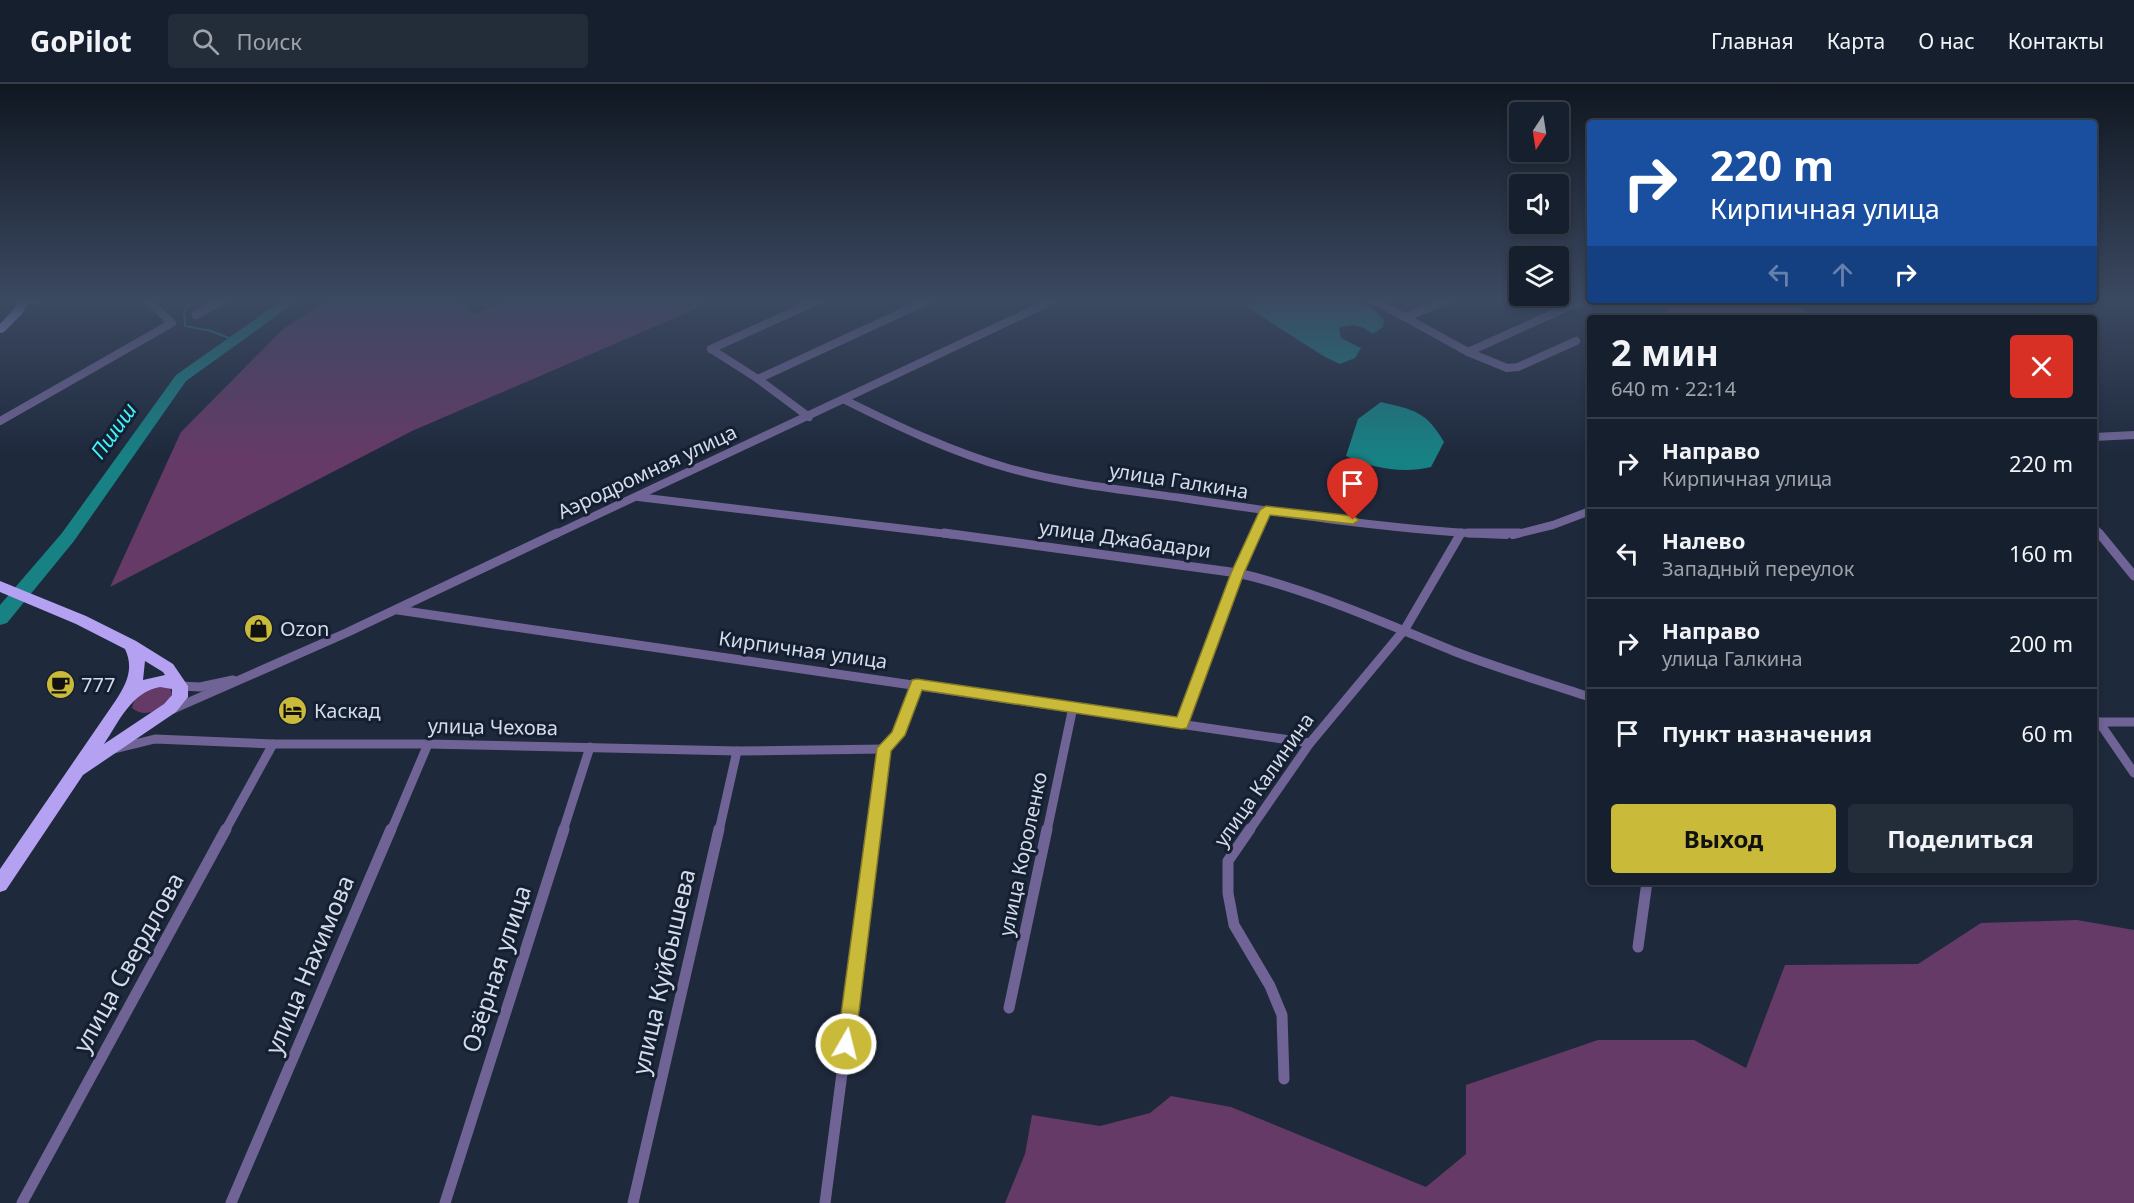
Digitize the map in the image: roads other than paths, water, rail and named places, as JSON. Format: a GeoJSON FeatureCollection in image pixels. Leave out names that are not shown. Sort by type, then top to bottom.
{"type":"FeatureCollection","features":[{"type":"Feature","properties":{"kind":"main road"},"geometry":{"type":"LineString","coordinates":[[0,586],[81,620],[131,645],[168,668],[180,686],[180,697],[162,714],[76,771]]}},
{"type":"Feature","properties":{"kind":"main road"},"geometry":{"type":"LineString","coordinates":[[0,884],[136,680],[139,668],[137,656],[131,645]]}},
{"type":"Feature","properties":{"kind":"main road"},"geometry":{"type":"LineString","coordinates":[[162,714],[134,721],[123,715],[124,701],[141,687],[151,683],[169,681],[180,686]]}},
{"type":"Feature","properties":{"kind":"street"},"geometry":{"type":"LineString","coordinates":[[0,421],[122,351]]}},
{"type":"Feature","properties":{"kind":"street"},"geometry":{"type":"LineString","coordinates":[[714,351],[758,379],[809,417]]}},
{"type":"Feature","properties":{"kind":"street"},"geometry":{"type":"LineString","coordinates":[[758,379],[818,351]]}},
{"type":"Feature","properties":{"kind":"street","name":"Аэродромная улица"},"geometry":{"type":"LineString","coordinates":[[162,714],[253,677],[947,351]]}},
{"type":"Feature","properties":{"kind":"street"},"geometry":{"type":"LineString","coordinates":[[1468,352],[1507,368],[1518,367],[1553,351]]}},
{"type":"Feature","properties":{"kind":"street","name":"улица Галкина"},"geometry":{"type":"LineString","coordinates":[[846,400],[905,430],[1008,468],[1073,482],[1266,510],[1461,533],[1512,535],[1553,525],[1587,512]]}},
{"type":"Feature","properties":{"kind":"street"},"geometry":{"type":"LineString","coordinates":[[2097,438],[2134,435]]}},
{"type":"Feature","properties":{"kind":"street","name":"улица Джабадари"},"geometry":{"type":"LineString","coordinates":[[635,496],[963,536],[1238,573],[1264,579],[1405,629],[1456,652],[1587,696]]}},
{"type":"Feature","properties":{"kind":"street"},"geometry":{"type":"LineString","coordinates":[[1182,724],[1238,573],[1266,510]]}},
{"type":"Feature","properties":{"kind":"street"},"geometry":{"type":"LineString","coordinates":[[2097,531],[2134,576]]}},
{"type":"Feature","properties":{"kind":"street","name":"улица Калинина"},"geometry":{"type":"LineString","coordinates":[[1284,1079],[1282,1015],[1270,986],[1234,925],[1228,893],[1228,861],[1310,743],[1405,629],[1461,533]]}},
{"type":"Feature","properties":{"kind":"street","name":"Кирпичная улица"},"geometry":{"type":"LineString","coordinates":[[396,610],[1310,743]]}},
{"type":"Feature","properties":{"kind":"street","name":"Аэродромная улица"},"geometry":{"type":"LineString","coordinates":[[180,686],[200,687],[253,677]]}},
{"type":"Feature","properties":{"kind":"street"},"geometry":{"type":"LineString","coordinates":[[825,1203],[884,748],[898,735],[917,684]]}},
{"type":"Feature","properties":{"kind":"street","name":"улица Короленко"},"geometry":{"type":"LineString","coordinates":[[1009,1008],[1073,707]]}},
{"type":"Feature","properties":{"kind":"street"},"geometry":{"type":"LineString","coordinates":[[2097,722],[2134,722]]}},
{"type":"Feature","properties":{"kind":"street"},"geometry":{"type":"LineString","coordinates":[[2097,722],[2134,773]]}},
{"type":"Feature","properties":{"kind":"street","name":"улица Чехова"},"geometry":{"type":"LineString","coordinates":[[103,751],[155,739],[273,744],[428,744],[737,751],[884,748]]}},
{"type":"Feature","properties":{"kind":"street","name":"улица Свердлова"},"geometry":{"type":"LineString","coordinates":[[22,1203],[273,744]]}},
{"type":"Feature","properties":{"kind":"street","name":"улица Нахимова"},"geometry":{"type":"LineString","coordinates":[[231,1203],[428,744]]}},
{"type":"Feature","properties":{"kind":"street","name":"Озёрная улица"},"geometry":{"type":"LineString","coordinates":[[445,1203],[590,747]]}},
{"type":"Feature","properties":{"kind":"street","name":"улица Куйбышева"},"geometry":{"type":"LineString","coordinates":[[633,1203],[737,751]]}},
{"type":"Feature","properties":{"kind":"street"},"geometry":{"type":"LineString","coordinates":[[1638,947],[1647,885]]}},
{"type":"Feature","properties":{"kind":"waterway","name":"Пшиш"},"geometry":{"type":"LineString","coordinates":[[0,618],[68,537],[181,378],[219,351]]}},
{"type":"Feature","properties":{"kind":"place","name":"Ozon"},"geometry":{"type":"Point","coordinates":[259,629]}},
{"type":"Feature","properties":{"kind":"place","name":"777"},"geometry":{"type":"Point","coordinates":[60,685]}},
{"type":"Feature","properties":{"kind":"place","name":"Каскад"},"geometry":{"type":"Point","coordinates":[293,711]}}]}
